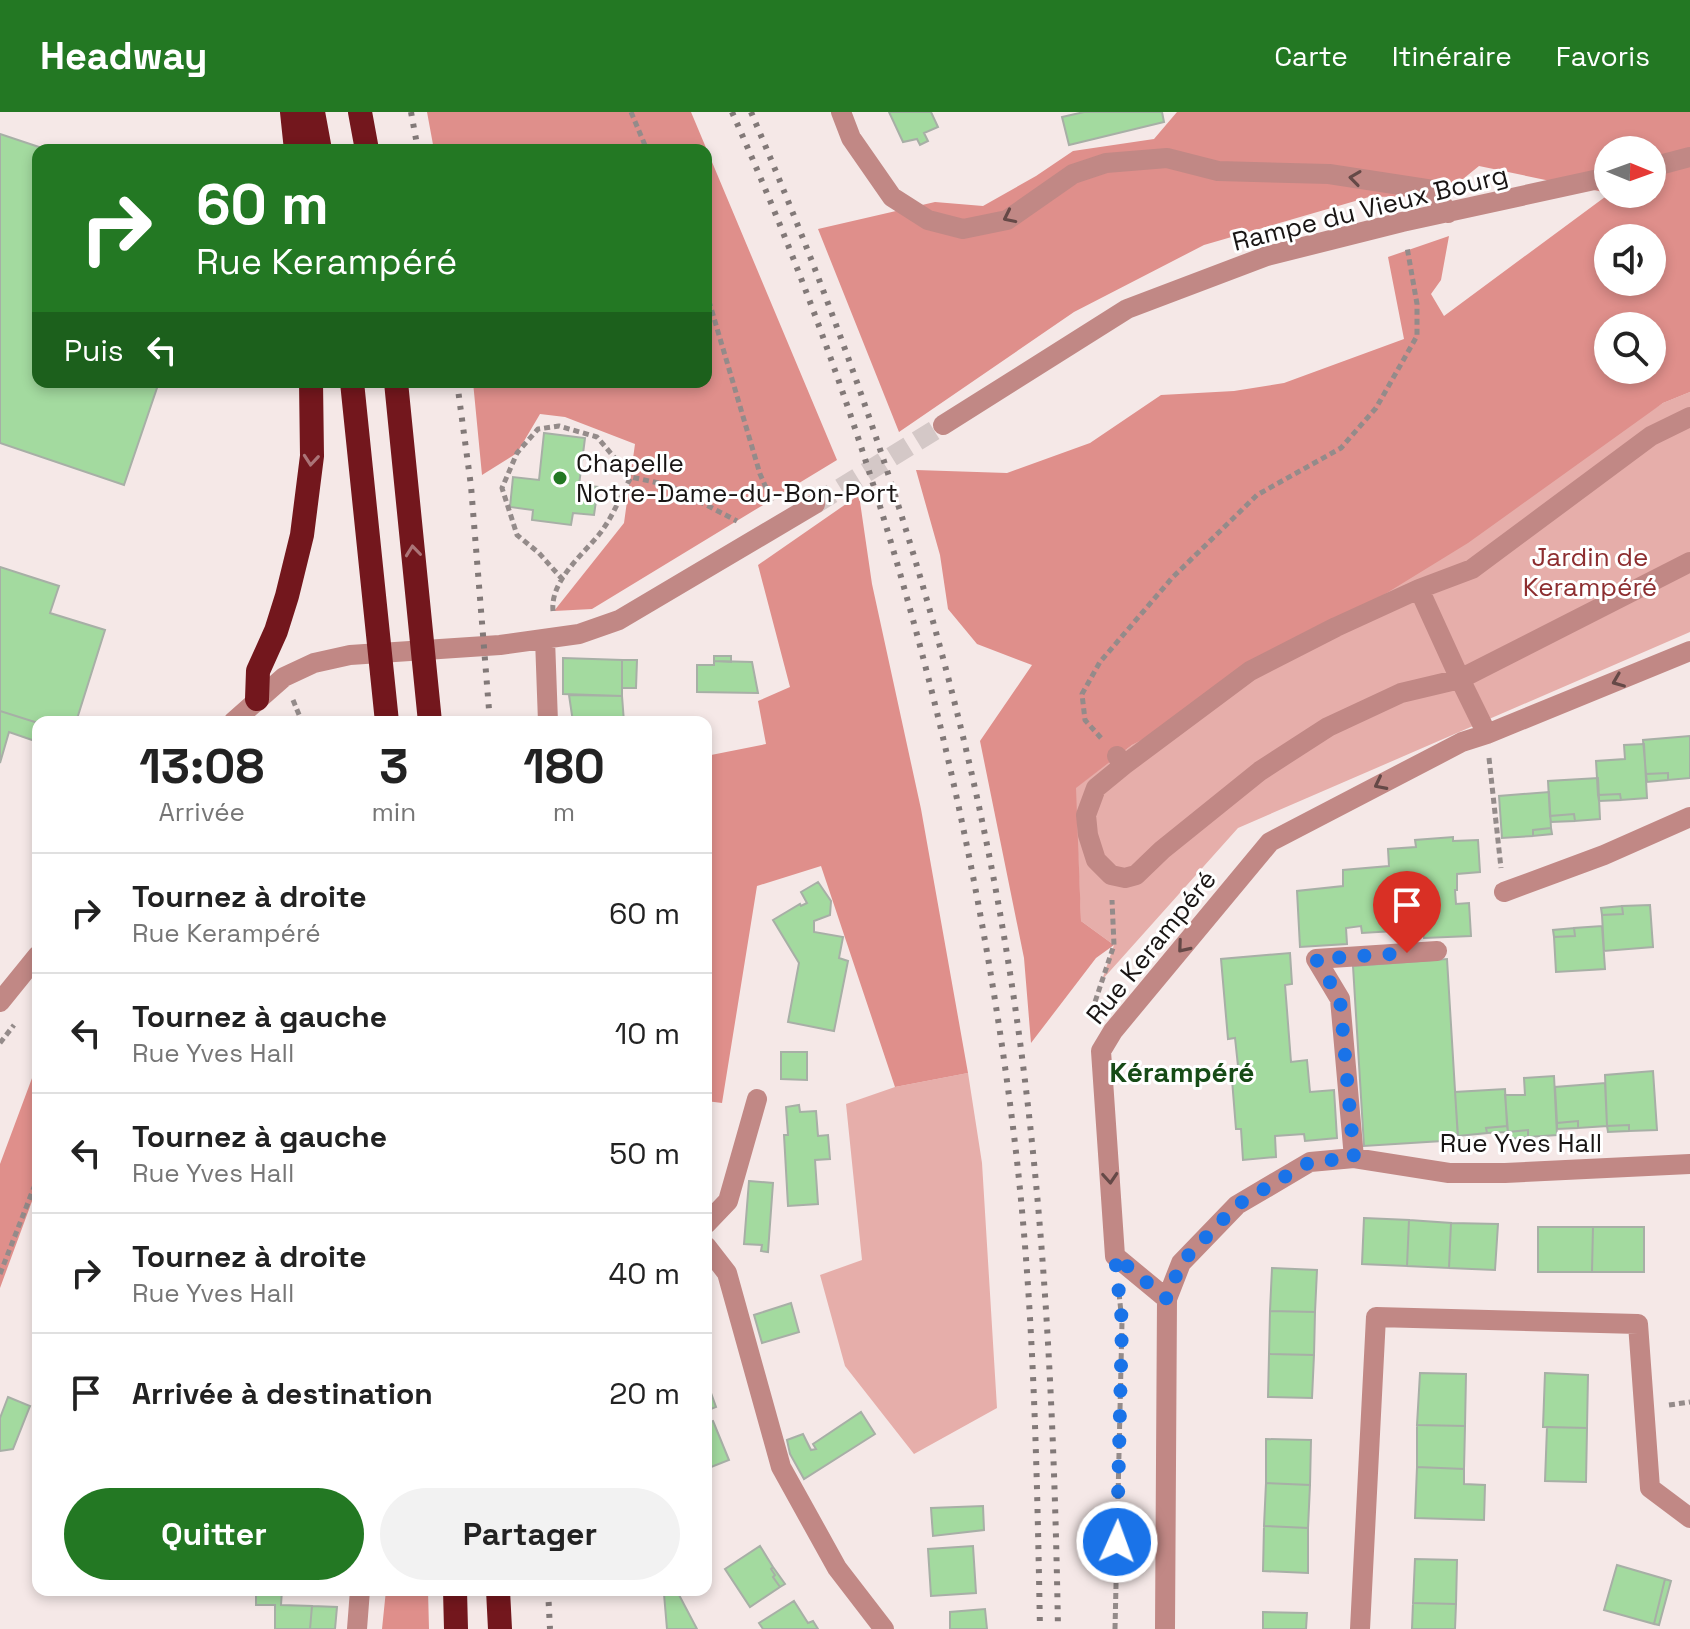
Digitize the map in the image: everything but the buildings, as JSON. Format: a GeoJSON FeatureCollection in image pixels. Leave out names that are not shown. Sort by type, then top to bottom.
{"type":"FeatureCollection","features":[{"type":"Feature","properties":{"kind":"highway"},"geometry":{"type":"LineString","coordinates":[[292,112],[295,144]]}},
{"type":"Feature","properties":{"kind":"highway"},"geometry":{"type":"LineString","coordinates":[[313,112],[319,144]]}},
{"type":"Feature","properties":{"kind":"highway"},"geometry":{"type":"LineString","coordinates":[[360,112],[366,144]]}},
{"type":"Feature","properties":{"kind":"highway"},"geometry":{"type":"LineString","coordinates":[[257,699],[258,671],[283,608],[302,535],[312,456],[311,388]]}},
{"type":"Feature","properties":{"kind":"highway"},"geometry":{"type":"LineString","coordinates":[[353,388],[386,716]]}},
{"type":"Feature","properties":{"kind":"highway"},"geometry":{"type":"LineString","coordinates":[[397,388],[429,716]]}},
{"type":"Feature","properties":{"kind":"highway"},"geometry":{"type":"LineString","coordinates":[[455,1596],[456,1629]]}},
{"type":"Feature","properties":{"kind":"highway"},"geometry":{"type":"LineString","coordinates":[[498,1596],[500,1629]]}},
{"type":"Feature","properties":{"kind":"street"},"geometry":{"type":"LineString","coordinates":[[841,112],[851,138],[892,197],[928,220],[963,229],[1007,220],[1073,174],[1106,163],[1167,158],[1218,171],[1329,174],[1433,190],[1448,213]]}},
{"type":"Feature","properties":{"kind":"street"},"geometry":{"type":"LineString","coordinates":[[1666,163],[1690,157]]}},
{"type":"Feature","properties":{"kind":"street","name":"Rampe du Vieux Bourg"},"geometry":{"type":"LineString","coordinates":[[943,425],[1127,309],[1267,256],[1402,222],[1594,180]]}},
{"type":"Feature","properties":{"kind":"street"},"geometry":{"type":"LineString","coordinates":[[1690,417],[1651,436],[1472,569],[1336,627],[1250,671],[1120,761],[1096,788],[1086,815],[1096,860],[1111,875],[1125,878],[1136,875],[1162,850],[1260,771],[1328,727],[1401,693],[1460,679],[1690,562]]}},
{"type":"Feature","properties":{"kind":"street"},"geometry":{"type":"LineString","coordinates":[[239,716],[294,672],[314,663],[350,655],[500,645],[551,638],[579,634],[619,620],[815,504]]}},
{"type":"Feature","properties":{"kind":"street"},"geometry":{"type":"LineString","coordinates":[[1419,589],[1487,734]]}},
{"type":"Feature","properties":{"kind":"street"},"geometry":{"type":"LineString","coordinates":[[548,716],[551,638]]}},
{"type":"Feature","properties":{"kind":"street","name":"Rue Kerampéré"},"geometry":{"type":"LineString","coordinates":[[1115,1256],[1101,1051],[1113,1031],[1270,842],[1462,742],[1690,651]]}},
{"type":"Feature","properties":{"kind":"street"},"geometry":{"type":"LineString","coordinates":[[1504,892],[1604,855],[1690,817]]}},
{"type":"Feature","properties":{"kind":"street"},"geometry":{"type":"LineString","coordinates":[[1354,1158],[1340,999],[1316,959],[1437,951]]}},
{"type":"Feature","properties":{"kind":"street"},"geometry":{"type":"LineString","coordinates":[[0,1002],[32,962]]}},
{"type":"Feature","properties":{"kind":"street"},"geometry":{"type":"LineString","coordinates":[[712,1218],[728,1201],[757,1099]]}},
{"type":"Feature","properties":{"kind":"street","name":"Rue Yves Hall"},"geometry":{"type":"LineString","coordinates":[[1167,1299],[1181,1263],[1237,1205],[1310,1162],[1354,1158],[1449,1173],[1690,1164]]}},
{"type":"Feature","properties":{"kind":"street"},"geometry":{"type":"LineString","coordinates":[[712,1254],[727,1273],[781,1467],[837,1568],[884,1629]]}},
{"type":"Feature","properties":{"kind":"street"},"geometry":{"type":"LineString","coordinates":[[1115,1256],[1167,1299],[1165,1629]]}},
{"type":"Feature","properties":{"kind":"street"},"geometry":{"type":"LineString","coordinates":[[1360,1629],[1376,1317],[1638,1324],[1650,1488],[1690,1518]]}},
{"type":"Feature","properties":{"kind":"street"},"geometry":{"type":"LineString","coordinates":[[357,1629],[360,1596]]}},
{"type":"Feature","properties":{"kind":"path"},"geometry":{"type":"LineString","coordinates":[[631,112],[644,144]]}},
{"type":"Feature","properties":{"kind":"path"},"geometry":{"type":"LineString","coordinates":[[1085,720],[1082,694],[1100,662],[1172,578],[1257,495],[1341,448],[1376,408],[1417,336],[1417,304],[1402,222]]}},
{"type":"Feature","properties":{"kind":"path"},"geometry":{"type":"LineString","coordinates":[[712,311],[760,474],[781,524]]}},
{"type":"Feature","properties":{"kind":"path"},"geometry":{"type":"LineString","coordinates":[[563,580],[539,553],[517,535],[502,488],[517,453],[538,429],[559,426],[597,437],[631,477],[668,485],[763,535]]}},
{"type":"Feature","properties":{"kind":"path"},"geometry":{"type":"LineString","coordinates":[[551,638],[552,602],[571,565],[602,531],[631,477]]}},
{"type":"Feature","properties":{"kind":"path"},"geometry":{"type":"LineString","coordinates":[[1487,734],[1504,892]]}},
{"type":"Feature","properties":{"kind":"path"},"geometry":{"type":"LineString","coordinates":[[1101,1051],[1091,1016],[1114,945],[1111,875]]}},
{"type":"Feature","properties":{"kind":"path"},"geometry":{"type":"LineString","coordinates":[[0,1274],[32,1192]]}},
{"type":"Feature","properties":{"kind":"path"},"geometry":{"type":"LineString","coordinates":[[1115,1256],[1122,1322],[1115,1629]]}},
{"type":"Feature","properties":{"kind":"green space","name":"Jardin de Kerampéré"},"geometry":{"type":"Polygon","coordinates":[[[1690,392],[1690,632],[1238,828],[1102,980],[1114,945],[1081,921],[1075,788],[1132,745],[1663,403],[1690,392]]]}},
{"type":"Feature","properties":{"kind":"green space"},"geometry":{"type":"Polygon","coordinates":[[[968,1073],[982,1163],[997,1408],[914,1454],[845,1366],[820,1275],[862,1260],[846,1104],[895,1087],[968,1073]]]}},
{"type":"Feature","properties":{"kind":"shaded area"},"geometry":{"type":"Polygon","coordinates":[[[427,112],[691,112],[704,144],[433,144],[427,112]]]}},
{"type":"Feature","properties":{"kind":"shaded area"},"geometry":{"type":"Polygon","coordinates":[[[1177,112],[1690,112],[1690,392],[1663,403],[1468,543],[1190,714],[1132,745],[1076,788],[1081,921],[1114,945],[1096,958],[1031,1043],[1024,958],[980,741],[1032,665],[977,644],[948,609],[940,555],[916,470],[1007,473],[1090,443],[1161,395],[1234,391],[1284,383],[1404,339],[1388,257],[1449,236],[1441,280],[1431,294],[1444,316],[1594,205],[1594,208],[1666,208],[1666,136],[1594,136],[1594,190],[1479,166],[1442,196],[1369,197],[1204,245],[1074,312],[899,432],[818,229],[935,202],[983,206],[1073,151],[1154,139],[1177,112]]]}},
{"type":"Feature","properties":{"kind":"shaded area"},"geometry":{"type":"Polygon","coordinates":[[[712,162],[837,460],[592,609],[554,611],[624,523],[635,444],[565,417],[540,414],[517,453],[482,475],[474,388],[712,388],[712,162]]]}},
{"type":"Feature","properties":{"kind":"shaded area"},"geometry":{"type":"Polygon","coordinates":[[[859,495],[872,584],[921,809],[968,1073],[895,1087],[821,866],[757,886],[722,1103],[712,1102],[712,755],[766,744],[758,701],[790,687],[758,565],[859,495]]]}},
{"type":"Feature","properties":{"kind":"shaded area"},"geometry":{"type":"Polygon","coordinates":[[[32,1078],[32,1201],[0,1288],[0,1164],[32,1078]]]}},
{"type":"Feature","properties":{"kind":"shaded area"},"geometry":{"type":"Polygon","coordinates":[[[385,1596],[428,1596],[429,1629],[382,1629],[385,1596]]]}},
{"type":"Feature","properties":{"kind":"tunnel"},"geometry":{"type":"LineString","coordinates":[[815,504],[943,425]]}},
{"type":"Feature","properties":{"kind":"railway"},"geometry":{"type":"LineString","coordinates":[[411,112],[417,144]]}},
{"type":"Feature","properties":{"kind":"railway"},"geometry":{"type":"LineString","coordinates":[[732,112],[785,237],[875,491],[913,621],[975,884],[998,1018],[1022,1211],[1034,1390],[1040,1629]]}},
{"type":"Feature","properties":{"kind":"railway"},"geometry":{"type":"LineString","coordinates":[[751,112],[832,314],[903,520],[934,624],[985,835],[1018,1027],[1037,1198],[1049,1370],[1058,1629]]}},
{"type":"Feature","properties":{"kind":"railway"},"geometry":{"type":"LineString","coordinates":[[458,388],[471,486],[490,716]]}},
{"type":"Feature","properties":{"kind":"railway"},"geometry":{"type":"LineString","coordinates":[[548,1596],[550,1629]]}},
{"type":"Feature","properties":{"kind":"place","name":"Chapelle Notre-Dame-du-Bon-Port"},"geometry":{"type":"Point","coordinates":[560,478]}},
{"type":"Feature","properties":{"kind":"district","name":"Kérampéré"},"geometry":{"type":"Point","coordinates":[1182,1072]}},
{"type":"Feature","properties":{"kind":"route"},"geometry":{"type":"LineString","coordinates":[[1117,1542],[1122,1322],[1115,1256],[1167,1299],[1181,1263],[1237,1205],[1310,1162],[1354,1158],[1340,999],[1316,959],[1407,953]]}}]}
